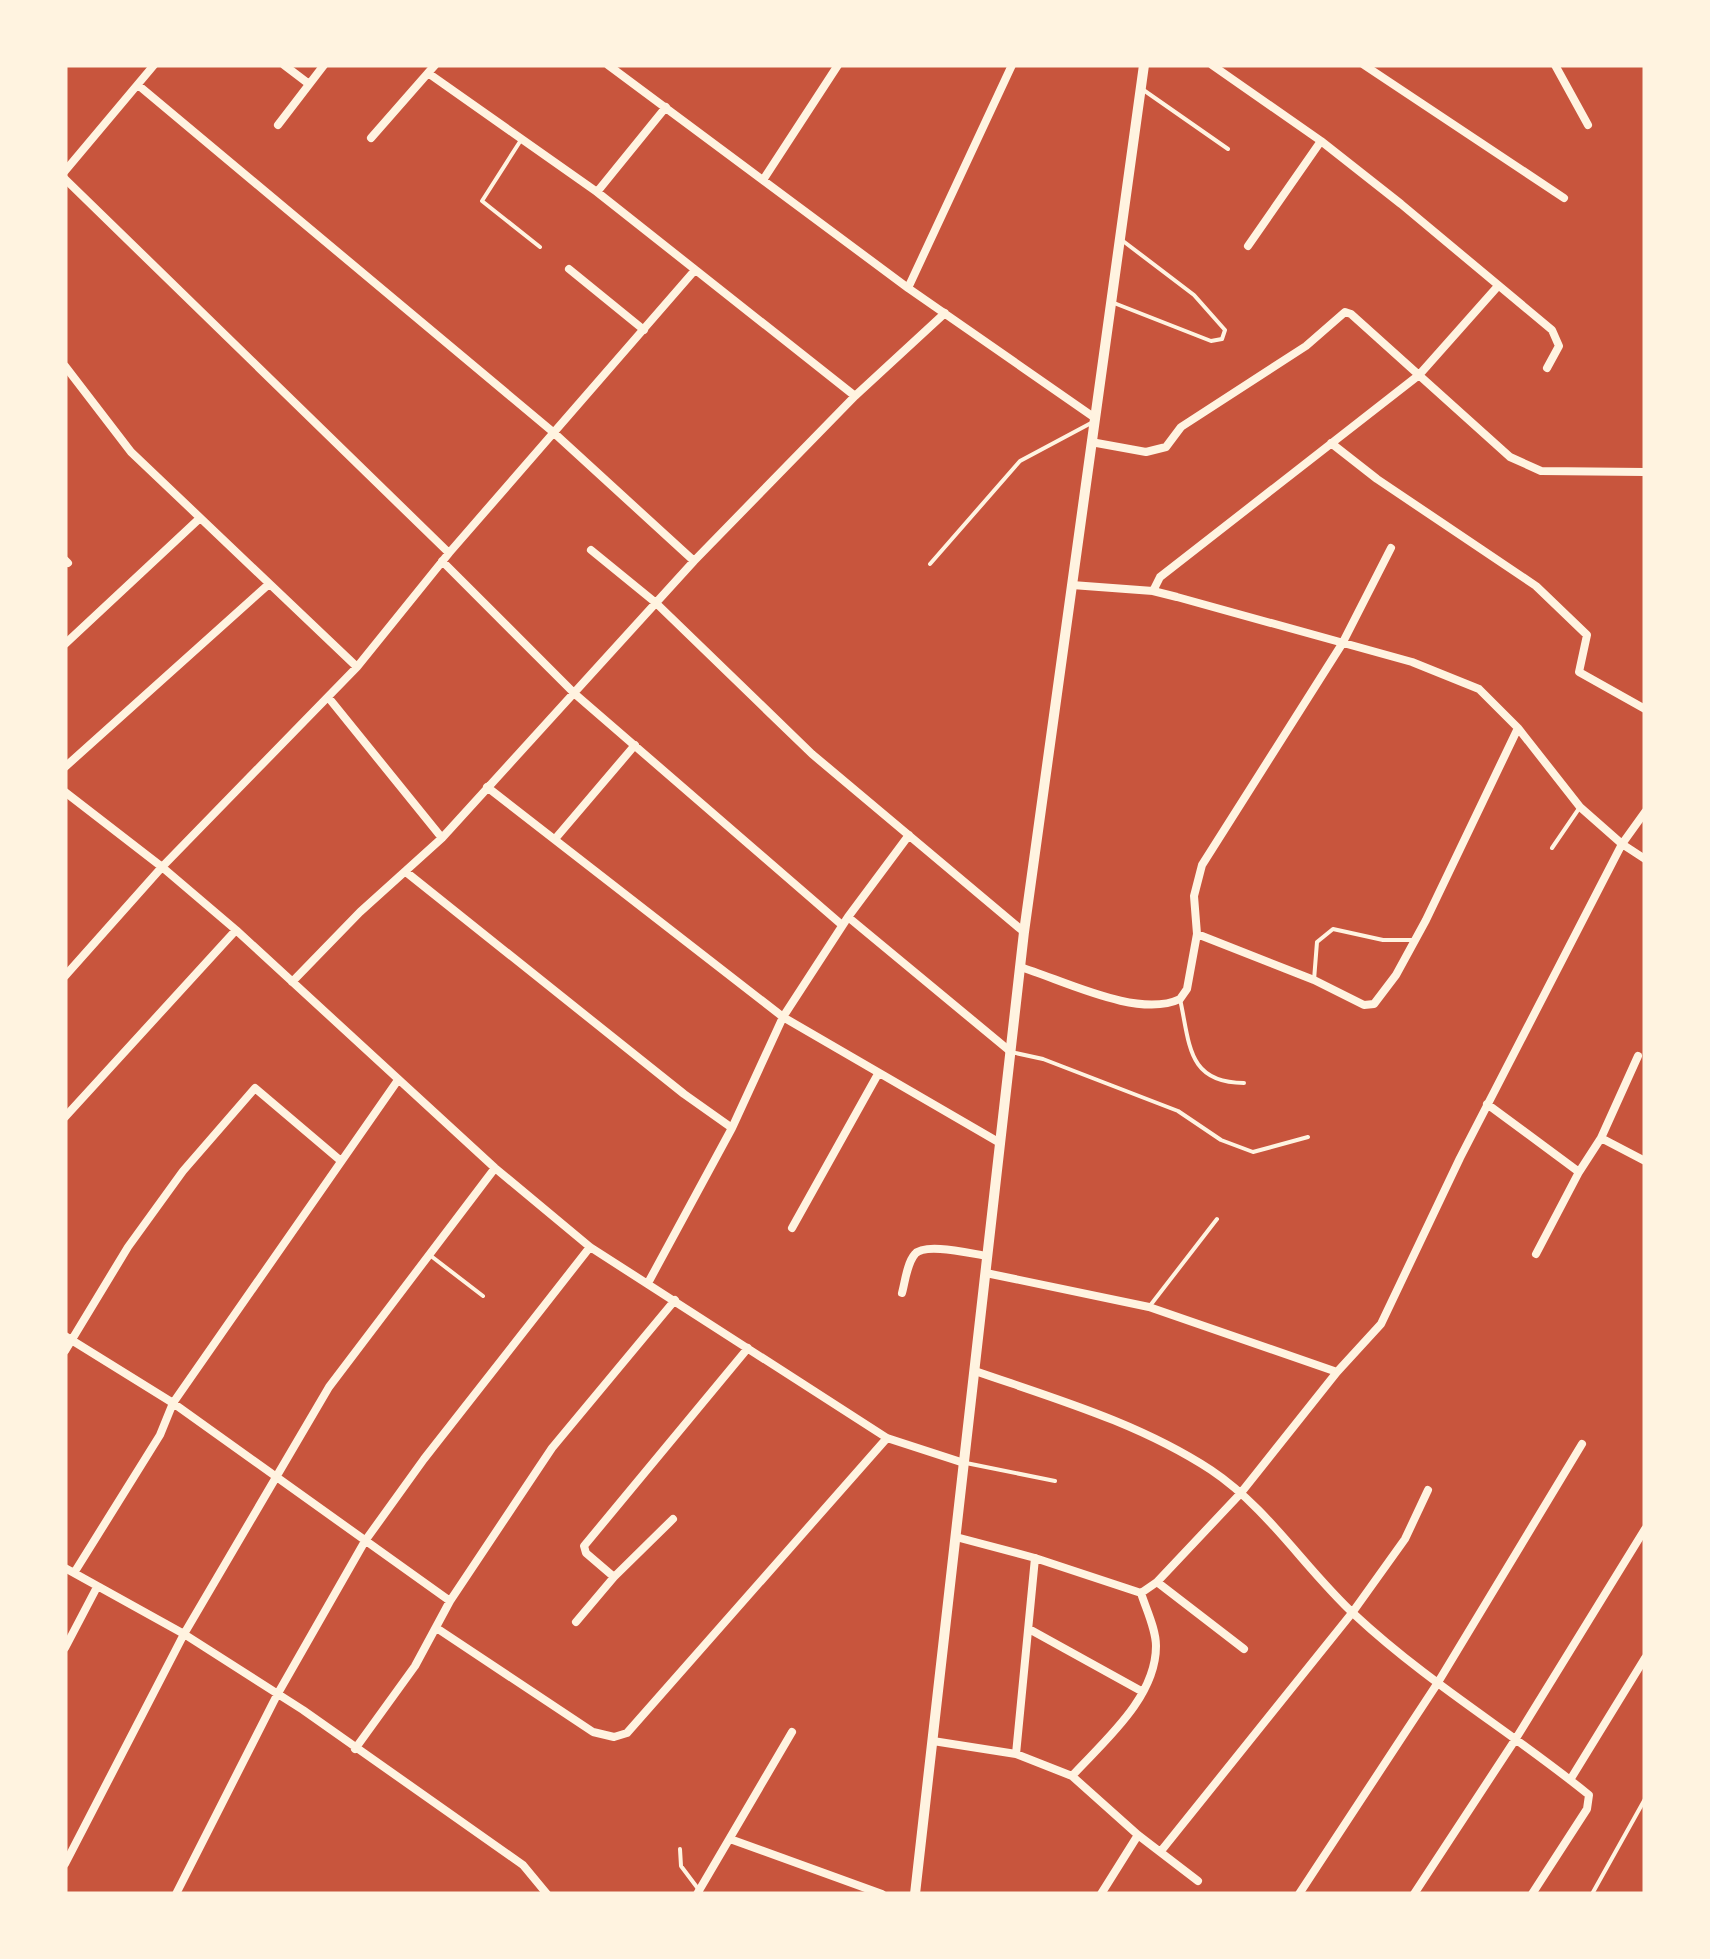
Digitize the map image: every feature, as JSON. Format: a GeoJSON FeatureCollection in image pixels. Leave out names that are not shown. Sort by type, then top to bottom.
{"type":"FeatureCollection","features":[{"type":"Feature","properties":{"kind":"street"},"geometry":{"type":"LineString","coordinates":[[65,170],[154,65]]}},
{"type":"Feature","properties":{"kind":"street"},"geometry":{"type":"LineString","coordinates":[[284,65],[310,84]]}},
{"type":"Feature","properties":{"kind":"street"},"geometry":{"type":"LineString","coordinates":[[278,125],[324,65]]}},
{"type":"Feature","properties":{"kind":"street"},"geometry":{"type":"LineString","coordinates":[[371,138],[435,65]]}},
{"type":"Feature","properties":{"kind":"street"},"geometry":{"type":"LineString","coordinates":[[608,65],[908,288],[1094,420]]}},
{"type":"Feature","properties":{"kind":"street"},"geometry":{"type":"LineString","coordinates":[[763,180],[838,65]]}},
{"type":"Feature","properties":{"kind":"street"},"geometry":{"type":"LineString","coordinates":[[908,288],[1012,65]]}},
{"type":"Feature","properties":{"kind":"street"},"geometry":{"type":"LineString","coordinates":[[916,1894],[1024,932],[1144,65]]}},
{"type":"Feature","properties":{"kind":"street"},"geometry":{"type":"LineString","coordinates":[[1212,65],[1321,141],[1402,204],[1552,330],[1558,346],[1548,368]]}},
{"type":"Feature","properties":{"kind":"street"},"geometry":{"type":"LineString","coordinates":[[1364,65],[1564,198]]}},
{"type":"Feature","properties":{"kind":"street"},"geometry":{"type":"LineString","coordinates":[[1555,65],[1588,126]]}},
{"type":"Feature","properties":{"kind":"street"},"geometry":{"type":"LineString","coordinates":[[428,73],[597,192],[856,396]]}},
{"type":"Feature","properties":{"kind":"street"},"geometry":{"type":"LineString","coordinates":[[138,85],[553,432],[694,561]]}},
{"type":"Feature","properties":{"kind":"street"},"geometry":{"type":"LineString","coordinates":[[597,192],[666,107]]}},
{"type":"Feature","properties":{"kind":"street"},"geometry":{"type":"LineString","coordinates":[[1248,246],[1321,141]]}},
{"type":"Feature","properties":{"kind":"street"},"geometry":{"type":"LineString","coordinates":[[65,179],[449,553]]}},
{"type":"Feature","properties":{"kind":"street"},"geometry":{"type":"LineString","coordinates":[[569,269],[644,330]]}},
{"type":"Feature","properties":{"kind":"street"},"geometry":{"type":"LineString","coordinates":[[65,976],[162,867],[356,667],[442,561],[695,270]]}},
{"type":"Feature","properties":{"kind":"street"},"geometry":{"type":"LineString","coordinates":[[1153,591],[1160,577],[1418,375],[1498,286]]}},
{"type":"Feature","properties":{"kind":"street"},"geometry":{"type":"LineString","coordinates":[[1091,442],[1146,452],[1166,446],[1181,427],[1306,346],[1345,312],[1510,457],[1541,471],[1645,472]]}},
{"type":"Feature","properties":{"kind":"street"},"geometry":{"type":"LineString","coordinates":[[292,982],[360,912],[442,838],[694,561],[856,396],[945,313]]}},
{"type":"Feature","properties":{"kind":"street"},"geometry":{"type":"LineString","coordinates":[[65,366],[131,452],[356,667]]}},
{"type":"Feature","properties":{"kind":"street"},"geometry":{"type":"LineString","coordinates":[[1331,444],[1536,586],[1587,636],[1579,672],[1645,710]]}},
{"type":"Feature","properties":{"kind":"street"},"geometry":{"type":"LineString","coordinates":[[65,644],[200,518]]}},
{"type":"Feature","properties":{"kind":"street"},"geometry":{"type":"LineString","coordinates":[[1020,967],[1122,1001],[1153,1004],[1180,999],[1187,988],[1196,934],[1194,896],[1202,865],[1342,644],[1391,548]]}},
{"type":"Feature","properties":{"kind":"street"},"geometry":{"type":"LineString","coordinates":[[591,550],[656,603],[812,754],[1024,932]]}},
{"type":"Feature","properties":{"kind":"street"},"geometry":{"type":"LineString","coordinates":[[442,561],[575,694],[845,921],[1010,1052]]}},
{"type":"Feature","properties":{"kind":"street"},"geometry":{"type":"LineString","coordinates":[[65,767],[269,584]]}},
{"type":"Feature","properties":{"kind":"street"},"geometry":{"type":"LineString","coordinates":[[1072,586],[1153,591],[1412,662],[1479,689],[1518,728],[1580,806],[1645,859]]}},
{"type":"Feature","properties":{"kind":"street"},"geometry":{"type":"LineString","coordinates":[[328,697],[442,838]]}},
{"type":"Feature","properties":{"kind":"street"},"geometry":{"type":"LineString","coordinates":[[1196,934],[1314,980],[1364,1006],[1374,1004],[1414,940],[1518,728]]}},
{"type":"Feature","properties":{"kind":"street"},"geometry":{"type":"LineString","coordinates":[[555,840],[634,745]]}},
{"type":"Feature","properties":{"kind":"street"},"geometry":{"type":"LineString","coordinates":[[488,787],[784,1017],[1000,1143]]}},
{"type":"Feature","properties":{"kind":"street"},"geometry":{"type":"LineString","coordinates":[[65,792],[236,930],[495,1168],[590,1248],[888,1438],[964,1463]]}},
{"type":"Feature","properties":{"kind":"street"},"geometry":{"type":"LineString","coordinates":[[1141,1593],[1157,1582],[1240,1494],[1380,1324],[1487,1104],[1622,844],[1645,812]]}},
{"type":"Feature","properties":{"kind":"street"},"geometry":{"type":"LineString","coordinates":[[648,1283],[732,1128],[784,1017],[845,921],[910,836]]}},
{"type":"Feature","properties":{"kind":"street"},"geometry":{"type":"LineString","coordinates":[[406,872],[732,1128]]}},
{"type":"Feature","properties":{"kind":"street"},"geometry":{"type":"LineString","coordinates":[[65,1117],[236,930]]}},
{"type":"Feature","properties":{"kind":"street"},"geometry":{"type":"LineString","coordinates":[[1536,1254],[1601,1138],[1638,1056]]}},
{"type":"Feature","properties":{"kind":"street"},"geometry":{"type":"LineString","coordinates":[[792,1228],[878,1074]]}},
{"type":"Feature","properties":{"kind":"street"},"geometry":{"type":"LineString","coordinates":[[398,1080],[173,1403],[160,1435],[69,1570],[184,1634],[277,1695],[523,1865],[546,1894]]}},
{"type":"Feature","properties":{"kind":"street"},"geometry":{"type":"LineString","coordinates":[[65,1351],[68,1338],[128,1246],[183,1171],[255,1088],[341,1160]]}},
{"type":"Feature","properties":{"kind":"street"},"geometry":{"type":"LineString","coordinates":[[1487,1104],[1579,1172]]}},
{"type":"Feature","properties":{"kind":"street"},"geometry":{"type":"LineString","coordinates":[[1601,1138],[1645,1161]]}},
{"type":"Feature","properties":{"kind":"street"},"geometry":{"type":"LineString","coordinates":[[65,1864],[184,1634],[330,1387],[495,1168]]}},
{"type":"Feature","properties":{"kind":"street"},"geometry":{"type":"LineString","coordinates":[[176,1894],[277,1695],[364,1541],[590,1248]]}},
{"type":"Feature","properties":{"kind":"street"},"geometry":{"type":"LineString","coordinates":[[902,1293],[913,1255],[920,1249],[988,1256]]}},
{"type":"Feature","properties":{"kind":"street"},"geometry":{"type":"LineString","coordinates":[[986,1273],[1149,1307],[1337,1372]]}},
{"type":"Feature","properties":{"kind":"street"},"geometry":{"type":"LineString","coordinates":[[356,1749],[438,1629],[450,1602],[552,1448],[675,1300]]}},
{"type":"Feature","properties":{"kind":"street"},"geometry":{"type":"LineString","coordinates":[[68,1338],[173,1403],[450,1602]]}},
{"type":"Feature","properties":{"kind":"street"},"geometry":{"type":"LineString","coordinates":[[614,1577],[586,1554],[584,1546],[748,1348]]}},
{"type":"Feature","properties":{"kind":"street"},"geometry":{"type":"LineString","coordinates":[[975,1371],[1116,1419],[1212,1471],[1240,1494],[1352,1613],[1437,1684],[1589,1796],[1590,1801],[1532,1894]]}},
{"type":"Feature","properties":{"kind":"street"},"geometry":{"type":"LineString","coordinates":[[438,1629],[593,1732],[614,1737],[627,1733],[888,1438]]}},
{"type":"Feature","properties":{"kind":"street"},"geometry":{"type":"LineString","coordinates":[[1299,1894],[1437,1684],[1582,1444]]}},
{"type":"Feature","properties":{"kind":"street"},"geometry":{"type":"LineString","coordinates":[[1161,1850],[1352,1613],[1405,1539],[1428,1490]]}},
{"type":"Feature","properties":{"kind":"street"},"geometry":{"type":"LineString","coordinates":[[576,1622],[673,1518]]}},
{"type":"Feature","properties":{"kind":"street"},"geometry":{"type":"LineString","coordinates":[[1414,1894],[1645,1530]]}},
{"type":"Feature","properties":{"kind":"street"},"geometry":{"type":"LineString","coordinates":[[956,1536],[1141,1593]]}},
{"type":"Feature","properties":{"kind":"street"},"geometry":{"type":"LineString","coordinates":[[1016,1754],[1035,1558]]}},
{"type":"Feature","properties":{"kind":"street"},"geometry":{"type":"LineString","coordinates":[[1157,1582],[1244,1649]]}},
{"type":"Feature","properties":{"kind":"street"},"geometry":{"type":"LineString","coordinates":[[65,1648],[97,1587]]}},
{"type":"Feature","properties":{"kind":"street"},"geometry":{"type":"LineString","coordinates":[[1072,1776],[1115,1730],[1143,1692],[1156,1646],[1141,1593]]}},
{"type":"Feature","properties":{"kind":"street"},"geometry":{"type":"LineString","coordinates":[[1029,1630],[1143,1692]]}},
{"type":"Feature","properties":{"kind":"street"},"geometry":{"type":"LineString","coordinates":[[1570,1780],[1645,1658]]}},
{"type":"Feature","properties":{"kind":"street"},"geometry":{"type":"LineString","coordinates":[[698,1892],[792,1732]]}},
{"type":"Feature","properties":{"kind":"street"},"geometry":{"type":"LineString","coordinates":[[933,1741],[1016,1754],[1072,1776],[1138,1835],[1198,1881]]}},
{"type":"Feature","properties":{"kind":"street"},"geometry":{"type":"LineString","coordinates":[[1101,1894],[1138,1835]]}},
{"type":"Feature","properties":{"kind":"street"},"geometry":{"type":"LineString","coordinates":[[730,1840],[882,1894]]}},
{"type":"Feature","properties":{"kind":"lane"},"geometry":{"type":"LineString","coordinates":[[1142,89],[1228,149]]}},
{"type":"Feature","properties":{"kind":"lane"},"geometry":{"type":"LineString","coordinates":[[520,140],[482,201],[540,247]]}},
{"type":"Feature","properties":{"kind":"lane"},"geometry":{"type":"LineString","coordinates":[[1110,302],[1211,341],[1222,339],[1225,330],[1194,295],[1119,238]]}},
{"type":"Feature","properties":{"kind":"lane"},"geometry":{"type":"LineString","coordinates":[[930,564],[1020,462],[1094,420]]}},
{"type":"Feature","properties":{"kind":"lane"},"geometry":{"type":"LineString","coordinates":[[1552,848],[1580,806]]}},
{"type":"Feature","properties":{"kind":"lane"},"geometry":{"type":"LineString","coordinates":[[1314,980],[1318,942],[1333,930],[1383,940],[1414,940]]}},
{"type":"Feature","properties":{"kind":"lane"},"geometry":{"type":"LineString","coordinates":[[1180,999],[1192,1052],[1202,1071],[1214,1081],[1244,1083]]}},
{"type":"Feature","properties":{"kind":"lane"},"geometry":{"type":"LineString","coordinates":[[1010,1052],[1043,1059],[1178,1111],[1222,1140],[1252,1152],[1308,1137]]}},
{"type":"Feature","properties":{"kind":"lane"},"geometry":{"type":"LineString","coordinates":[[1149,1307],[1217,1219]]}},
{"type":"Feature","properties":{"kind":"lane"},"geometry":{"type":"LineString","coordinates":[[429,1255],[483,1296]]}},
{"type":"Feature","properties":{"kind":"lane"},"geometry":{"type":"LineString","coordinates":[[964,1463],[1054,1482]]}},
{"type":"Feature","properties":{"kind":"lane"},"geometry":{"type":"LineString","coordinates":[[1592,1894],[1645,1799]]}},
{"type":"Feature","properties":{"kind":"lane"},"geometry":{"type":"LineString","coordinates":[[680,1850],[681,1866],[698,1892]]}}]}
